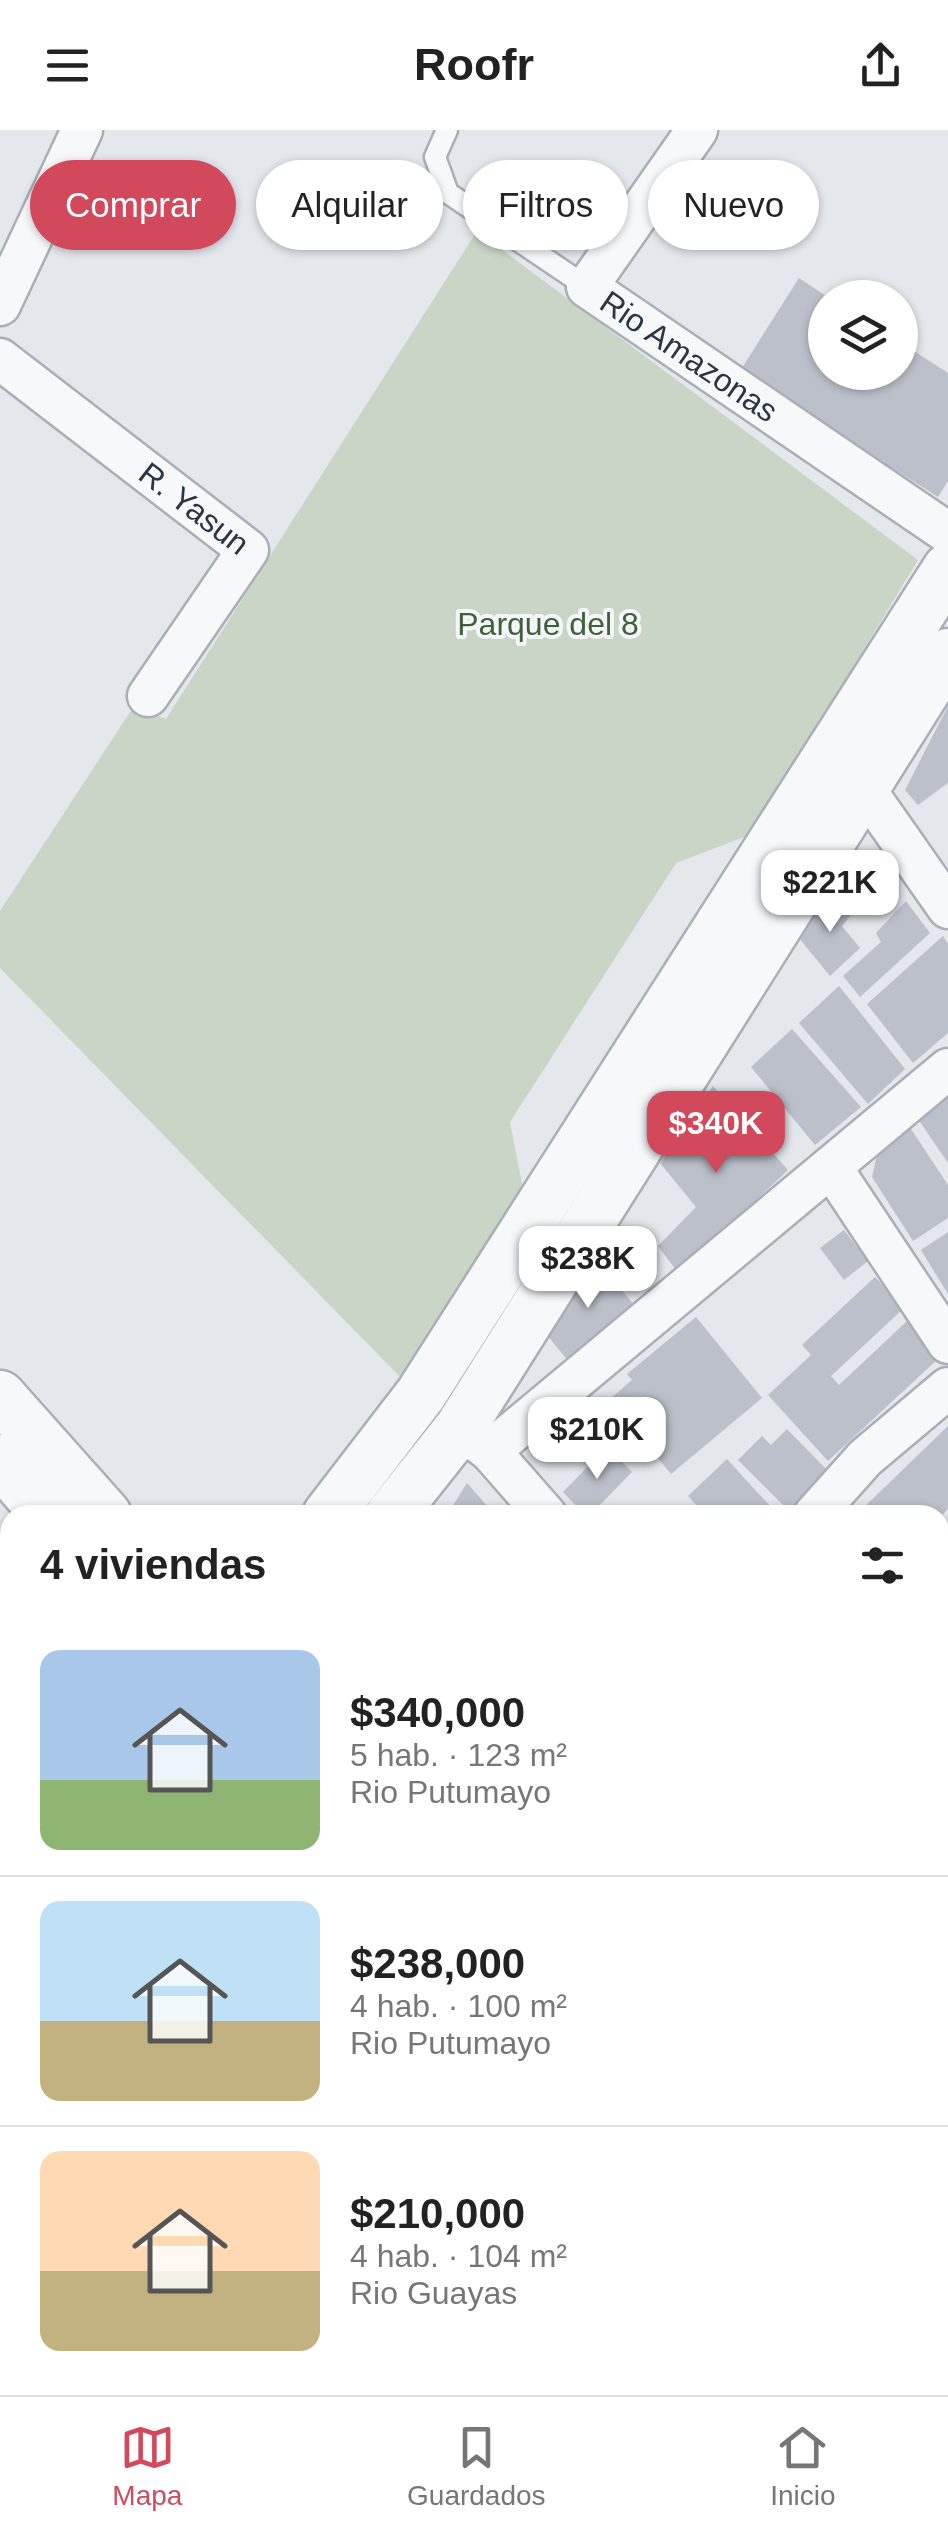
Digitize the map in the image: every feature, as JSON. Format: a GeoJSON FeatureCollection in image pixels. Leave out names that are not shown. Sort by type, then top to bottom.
{"type":"FeatureCollection","features":[{"type":"Feature","properties":{"kind":"street"},"geometry":{"type":"LineString","coordinates":[[0,304],[82,130]]}},
{"type":"Feature","properties":{"kind":"street","name":"Rio Amazonas"},"geometry":{"type":"LineString","coordinates":[[697,130],[587,287],[948,533]]}},
{"type":"Feature","properties":{"kind":"street","name":"R. Yasun"},"geometry":{"type":"LineString","coordinates":[[0,359],[248,550],[148,696]]}},
{"type":"Feature","properties":{"kind":"street"},"geometry":{"type":"LineString","coordinates":[[336,1505],[420,1394],[948,569]]}},
{"type":"Feature","properties":{"kind":"street"},"geometry":{"type":"LineString","coordinates":[[476,1439],[948,654]]}},
{"type":"Feature","properties":{"kind":"street"},"geometry":{"type":"LineString","coordinates":[[864,788],[948,908]]}},
{"type":"Feature","properties":{"kind":"street"},"geometry":{"type":"LineString","coordinates":[[402,1505],[476,1439],[831,1166],[948,1069]]}},
{"type":"Feature","properties":{"kind":"street"},"geometry":{"type":"LineString","coordinates":[[831,1166],[948,1343]]}},
{"type":"Feature","properties":{"kind":"street"},"geometry":{"type":"LineString","coordinates":[[823,1505],[865,1458],[948,1388]]}},
{"type":"Feature","properties":{"kind":"street"},"geometry":{"type":"LineString","coordinates":[[420,1394],[476,1439],[537,1505]]}},
{"type":"Feature","properties":{"kind":"street"},"geometry":{"type":"LineString","coordinates":[[0,1396],[97,1505]]}},
{"type":"Feature","properties":{"kind":"street"},"geometry":{"type":"LineString","coordinates":[[0,1460],[38,1505]]}},
{"type":"Feature","properties":{"kind":"lane"},"geometry":{"type":"LineString","coordinates":[[446,130],[435,157],[448,193],[587,287]]}},
{"type":"Feature","properties":{"kind":"green space","name":"Parque del 8"},"geometry":{"type":"Polygon","coordinates":[[[465,250],[502,250],[918,560],[752,834],[676,863],[510,1122],[524,1194],[407,1384],[0,968],[0,911],[134,706],[166,719],[465,250]]]}},
{"type":"Feature","properties":{"kind":"building"},"geometry":{"type":"Polygon","coordinates":[[[799,278],[808,284],[808,390],[918,390],[918,354],[948,373],[948,481],[938,497],[740,371],[799,278]]]}},
{"type":"Feature","properties":{"kind":"building"},"geometry":{"type":"Polygon","coordinates":[[[948,706],[948,783],[918,805],[905,790],[948,706]]]}},
{"type":"Feature","properties":{"kind":"building"},"geometry":{"type":"Polygon","coordinates":[[[828,891],[852,914],[842,926],[860,948],[830,976],[799,938],[828,891]]]}},
{"type":"Feature","properties":{"kind":"building"},"geometry":{"type":"Polygon","coordinates":[[[906,901],[930,933],[860,997],[843,976],[881,942],[876,933],[906,901]]]}},
{"type":"Feature","properties":{"kind":"building"},"geometry":{"type":"Polygon","coordinates":[[[943,936],[948,944],[948,1033],[913,1063],[867,1004],[943,936]]]}},
{"type":"Feature","properties":{"kind":"building"},"geometry":{"type":"Polygon","coordinates":[[[839,986],[905,1069],[868,1104],[799,1023],[839,986]]]}},
{"type":"Feature","properties":{"kind":"building"},"geometry":{"type":"Polygon","coordinates":[[[792,1029],[861,1107],[815,1145],[751,1067],[792,1029]]]}},
{"type":"Feature","properties":{"kind":"building"},"geometry":{"type":"Polygon","coordinates":[[[713,1086],[788,1170],[679,1274],[658,1246],[696,1207],[660,1163],[713,1086]]]}},
{"type":"Feature","properties":{"kind":"building"},"geometry":{"type":"Polygon","coordinates":[[[948,1093],[948,1163],[916,1116],[948,1093]]]}},
{"type":"Feature","properties":{"kind":"building"},"geometry":{"type":"Polygon","coordinates":[[[905,1120],[948,1185],[948,1218],[913,1241],[872,1177],[877,1155],[905,1120]]]}},
{"type":"Feature","properties":{"kind":"building"},"geometry":{"type":"Polygon","coordinates":[[[844,1230],[868,1261],[844,1280],[820,1248],[844,1230]]]}},
{"type":"Feature","properties":{"kind":"building"},"geometry":{"type":"Polygon","coordinates":[[[948,1232],[948,1294],[921,1250],[948,1232]]]}},
{"type":"Feature","properties":{"kind":"building"},"geometry":{"type":"Polygon","coordinates":[[[593,1255],[634,1305],[570,1363],[546,1334],[593,1255]]]}},
{"type":"Feature","properties":{"kind":"building"},"geometry":{"type":"Polygon","coordinates":[[[875,1277],[904,1308],[831,1376],[839,1385],[907,1321],[940,1357],[828,1461],[768,1395],[811,1355],[802,1345],[875,1277]]]}},
{"type":"Feature","properties":{"kind":"building"},"geometry":{"type":"Polygon","coordinates":[[[696,1317],[762,1398],[671,1474],[610,1399],[632,1380],[627,1374],[696,1317]]]}},
{"type":"Feature","properties":{"kind":"building"},"geometry":{"type":"Polygon","coordinates":[[[948,1426],[948,1505],[866,1505],[948,1426]]]}},
{"type":"Feature","properties":{"kind":"building"},"geometry":{"type":"Polygon","coordinates":[[[787,1429],[828,1471],[795,1505],[783,1505],[738,1460],[762,1436],[771,1445],[787,1429]]]}},
{"type":"Feature","properties":{"kind":"building"},"geometry":{"type":"Polygon","coordinates":[[[607,1447],[632,1472],[600,1505],[575,1505],[563,1492],[607,1447]]]}},
{"type":"Feature","properties":{"kind":"building"},"geometry":{"type":"Polygon","coordinates":[[[727,1459],[770,1505],[696,1505],[688,1496],[727,1459]]]}},
{"type":"Feature","properties":{"kind":"building"},"geometry":{"type":"Polygon","coordinates":[[[467,1483],[486,1505],[453,1505],[467,1483]]]}}]}
